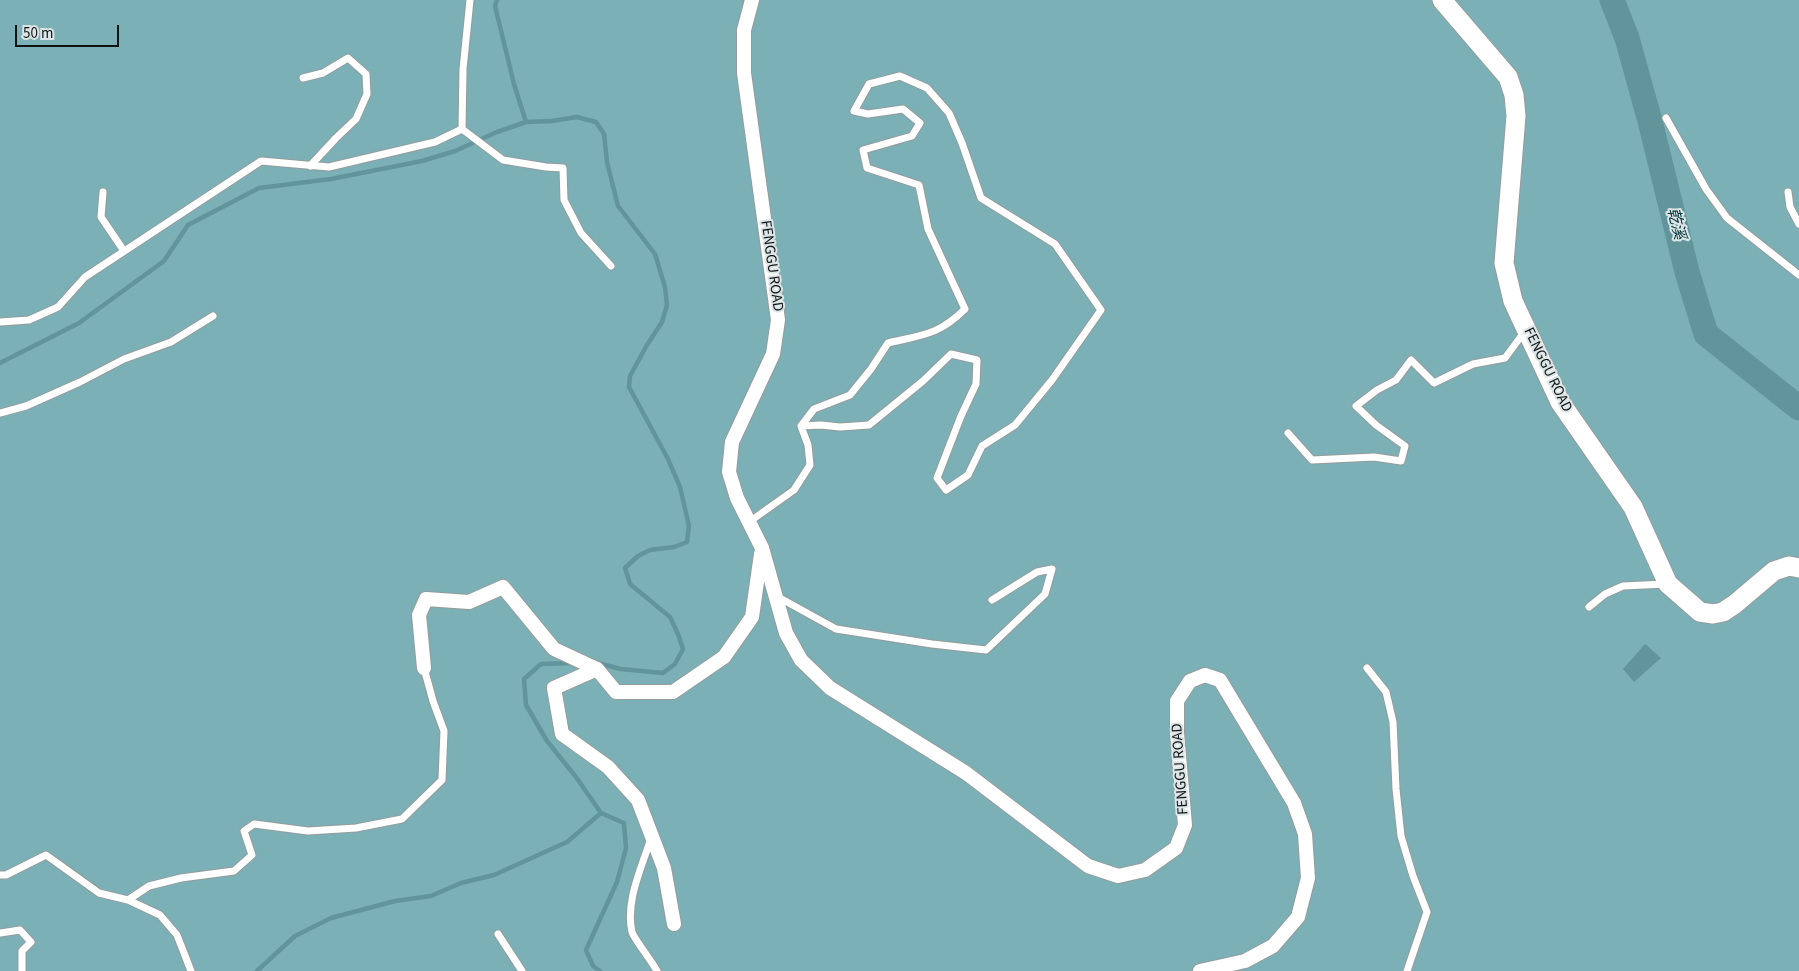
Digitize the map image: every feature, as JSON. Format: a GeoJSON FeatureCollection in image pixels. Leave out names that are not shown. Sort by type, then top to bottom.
{"type":"FeatureCollection","features":[{"type":"Feature","properties":{"kind":"street","name":"FENGGU ROAD"},"geometry":{"type":"LineString","coordinates":[[752,0],[744,30],[744,72],[778,320],[773,354],[732,442],[729,472],[738,498],[762,548],[786,633],[801,660],[830,688],[966,773],[1088,866],[1118,876],[1145,870],[1176,848],[1186,825],[1177,733],[1177,701],[1190,680],[1205,675],[1220,680],[1294,804],[1305,834],[1308,878],[1298,917],[1274,946],[1246,961],[1200,971]]}},
{"type":"Feature","properties":{"kind":"street","name":"FENGGU ROAD"},"geometry":{"type":"LineString","coordinates":[[1442,0],[1508,77],[1514,95],[1516,116],[1504,263],[1513,301],[1560,402],[1633,507],[1668,584],[1700,612],[1713,614],[1723,612],[1774,571],[1789,566],[1799,568]]}},
{"type":"Feature","properties":{"kind":"street"},"geometry":{"type":"LineString","coordinates":[[424,668],[419,615],[426,599],[469,602],[503,588],[554,649],[596,669],[616,692],[673,692],[724,657],[752,617],[762,548]]}},
{"type":"Feature","properties":{"kind":"street"},"geometry":{"type":"LineString","coordinates":[[596,669],[554,688],[562,734],[608,767],[638,800],[664,868],[674,924]]}},
{"type":"Feature","properties":{"kind":"lane"},"geometry":{"type":"LineString","coordinates":[[462,129],[463,69],[470,0]]}},
{"type":"Feature","properties":{"kind":"lane"},"geometry":{"type":"LineString","coordinates":[[304,78],[323,73],[348,58],[366,74],[367,94],[356,119],[310,166]]}},
{"type":"Feature","properties":{"kind":"lane"},"geometry":{"type":"LineString","coordinates":[[900,76],[928,88],[949,113],[962,143],[981,198],[1055,244],[1101,310],[1052,380],[1015,425],[982,446],[968,475],[946,490],[937,478],[961,416],[976,384],[977,360],[951,354],[923,381],[869,425],[840,427],[821,425],[801,426],[814,409],[850,395],[871,369],[888,343],[936,332],[952,322],[965,309],[928,229],[919,185],[867,168],[863,150],[912,136],[920,123],[902,109],[868,114],[854,111],[869,84],[900,76]]}},
{"type":"Feature","properties":{"kind":"lane"},"geometry":{"type":"LineString","coordinates":[[1666,118],[1706,189],[1727,218],[1799,275]]}},
{"type":"Feature","properties":{"kind":"lane"},"geometry":{"type":"LineString","coordinates":[[462,129],[503,160],[562,168],[564,200],[580,233],[611,266]]}},
{"type":"Feature","properties":{"kind":"lane"},"geometry":{"type":"LineString","coordinates":[[0,322],[29,320],[58,307],[85,277],[261,161],[329,167],[435,142],[462,129]]}},
{"type":"Feature","properties":{"kind":"lane"},"geometry":{"type":"LineString","coordinates":[[103,192],[101,217],[124,251]]}},
{"type":"Feature","properties":{"kind":"lane"},"geometry":{"type":"LineString","coordinates":[[1788,192],[1790,207],[1799,224]]}},
{"type":"Feature","properties":{"kind":"lane"},"geometry":{"type":"LineString","coordinates":[[0,413],[26,406],[80,382],[124,359],[170,342],[213,316]]}},
{"type":"Feature","properties":{"kind":"lane"},"geometry":{"type":"LineString","coordinates":[[1288,433],[1312,460],[1374,457],[1401,461],[1404,446],[1376,425],[1356,406],[1377,390],[1396,380],[1411,360],[1434,383],[1473,364],[1505,358],[1526,329]]}},
{"type":"Feature","properties":{"kind":"lane"},"geometry":{"type":"LineString","coordinates":[[749,522],[794,490],[810,465],[808,446],[801,426]]}},
{"type":"Feature","properties":{"kind":"lane"},"geometry":{"type":"LineString","coordinates":[[776,596],[836,629],[932,644],[986,650],[1045,594],[1052,569],[1037,572],[992,600]]}},
{"type":"Feature","properties":{"kind":"lane"},"geometry":{"type":"LineString","coordinates":[[1589,607],[1605,594],[1623,586],[1668,584]]}},
{"type":"Feature","properties":{"kind":"lane"},"geometry":{"type":"LineString","coordinates":[[128,900],[149,886],[181,878],[234,871],[252,855],[244,831],[254,824],[308,831],[356,828],[402,819],[442,780],[444,731],[433,702],[424,668]]}},
{"type":"Feature","properties":{"kind":"lane"},"geometry":{"type":"LineString","coordinates":[[1367,668],[1386,692],[1393,722],[1396,789],[1401,836],[1413,876],[1427,912],[1406,971]]}},
{"type":"Feature","properties":{"kind":"lane"},"geometry":{"type":"LineString","coordinates":[[652,835],[630,904],[632,933],[651,959],[657,971]]}},
{"type":"Feature","properties":{"kind":"lane"},"geometry":{"type":"LineString","coordinates":[[0,875],[6,875],[46,855],[99,893],[128,900],[160,915],[177,935],[192,971]]}},
{"type":"Feature","properties":{"kind":"lane"},"geometry":{"type":"LineString","coordinates":[[0,933],[20,930],[31,942],[22,952],[22,971]]}},
{"type":"Feature","properties":{"kind":"lane"},"geometry":{"type":"LineString","coordinates":[[498,934],[522,971]]}},
{"type":"Feature","properties":{"kind":"shaded area"},"geometry":{"type":"Polygon","coordinates":[[[0,0],[1799,0],[1799,971],[0,971],[0,0]]]}},
{"type":"Feature","properties":{"kind":"shaded area"},"geometry":{"type":"Polygon","coordinates":[[[1645,644],[1661,658],[1634,682],[1623,669],[1645,644]]]}},
{"type":"Feature","properties":{"kind":"waterway"},"geometry":{"type":"LineString","coordinates":[[497,0],[495,6],[514,84],[526,122],[552,121],[577,117],[596,122],[604,134],[607,162],[618,206],[655,254],[665,287],[667,305],[662,322],[630,376],[629,387],[668,459],[680,487],[689,526],[687,542],[674,547],[650,550],[638,556],[625,568],[630,584],[670,617],[683,649],[675,664],[663,673],[621,669],[593,662]]}},
{"type":"Feature","properties":{"kind":"waterway","name":"乾溪"},"geometry":{"type":"LineString","coordinates":[[1612,0],[1627,38],[1650,121],[1687,272],[1706,334],[1799,408]]}},
{"type":"Feature","properties":{"kind":"waterway"},"geometry":{"type":"LineString","coordinates":[[0,363],[79,323],[164,261],[188,225],[259,188],[331,179],[422,161],[455,151],[497,132],[526,122]]}},
{"type":"Feature","properties":{"kind":"waterway"},"geometry":{"type":"LineString","coordinates":[[257,971],[295,936],[331,918],[395,901],[431,896],[461,883],[494,875],[567,842],[601,813],[576,777],[547,741],[526,705],[524,679],[541,664],[573,663]]}},
{"type":"Feature","properties":{"kind":"waterway"},"geometry":{"type":"LineString","coordinates":[[600,971],[593,966],[586,950],[617,882],[626,848],[624,823],[601,813]]}}]}
